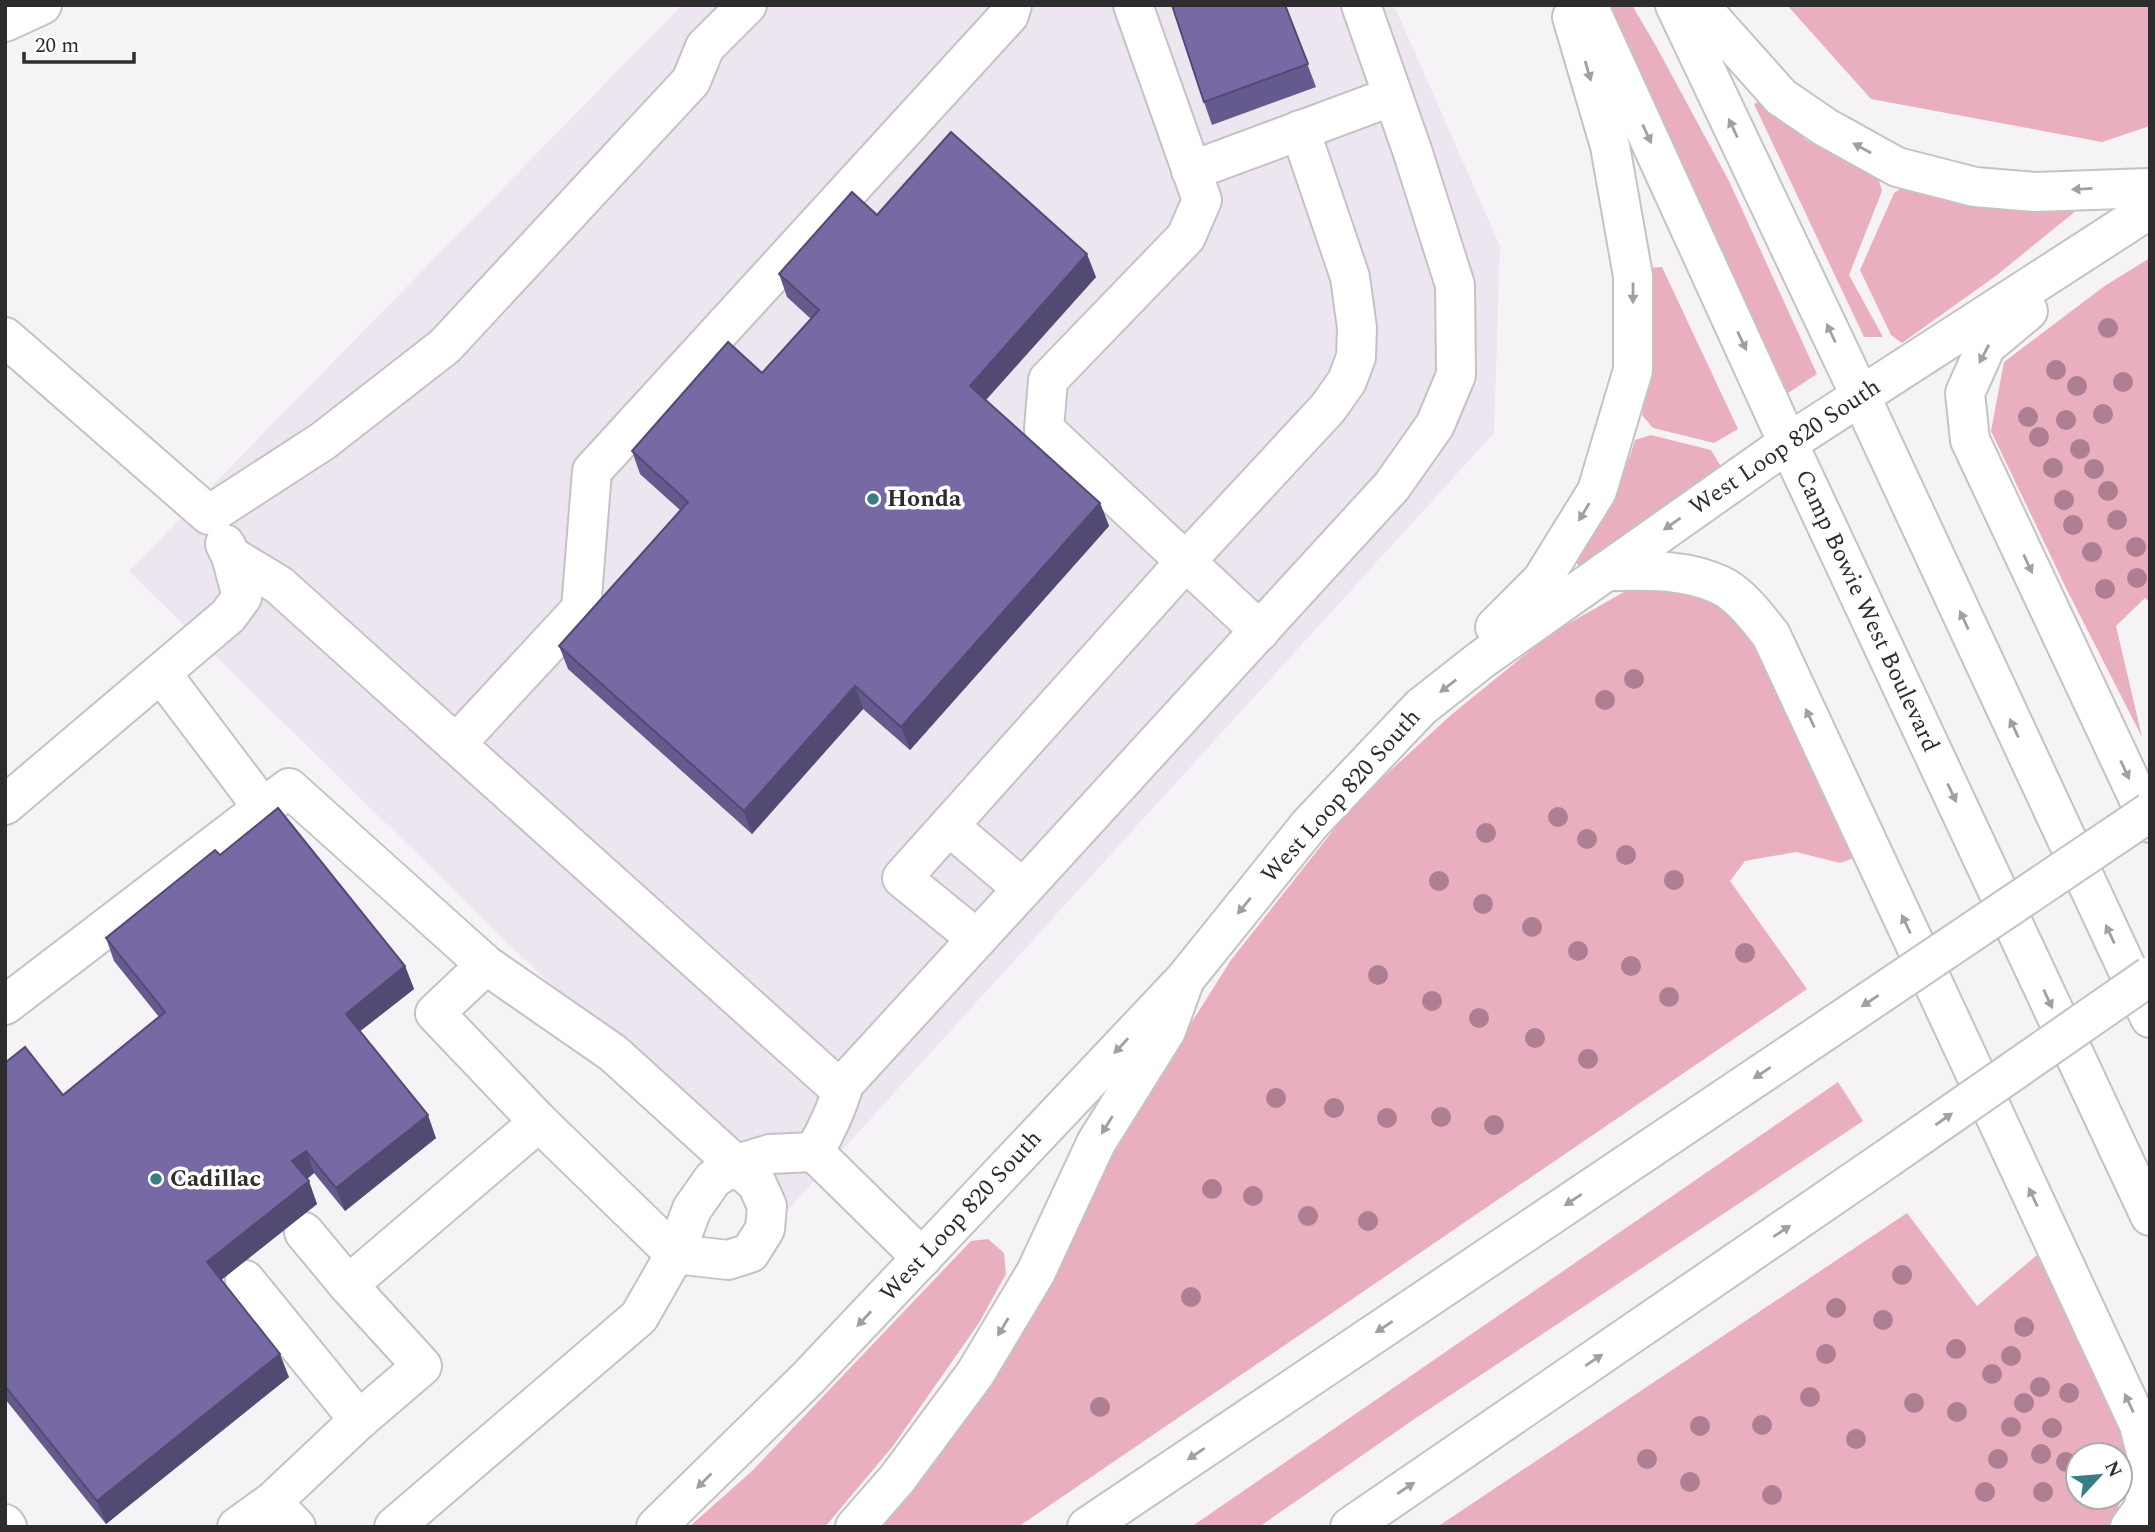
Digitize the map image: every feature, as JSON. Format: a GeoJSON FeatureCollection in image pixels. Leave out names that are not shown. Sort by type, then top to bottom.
{"type":"FeatureCollection","features":[{"type":"Feature","properties":{"kind":"main road"},"geometry":{"type":"LineString","coordinates":[[5,23],[41,5]]}},
{"type":"Feature","properties":{"kind":"main road"},"geometry":{"type":"LineString","coordinates":[[209,515],[323,441],[445,346],[691,81],[705,47],[747,5]]}},
{"type":"Feature","properties":{"kind":"main road"},"geometry":{"type":"LineString","coordinates":[[456,744],[581,609],[593,471],[1009,15],[1012,5]]}},
{"type":"Feature","properties":{"kind":"main road"},"geometry":{"type":"LineString","coordinates":[[1133,5],[1202,200],[1186,237],[1048,380],[1044,429],[1260,631]]}},
{"type":"Feature","properties":{"kind":"main road"},"geometry":{"type":"LineString","coordinates":[[814,1152],[828,1129],[844,1084],[1392,486],[1435,425],[1456,375],[1455,285],[1361,5]]}},
{"type":"Feature","properties":{"kind":"main road"},"geometry":{"type":"LineString","coordinates":[[1482,659],[1492,630],[1542,580],[1597,491],[1633,370],[1633,276],[1610,146],[1569,5]]}},
{"type":"Feature","properties":{"kind":"main road","name":"Camp Bowie West Boulevard"},"geometry":{"type":"LineString","coordinates":[[1588,5],[1788,443],[2150,1216]]}},
{"type":"Feature","properties":{"kind":"main road"},"geometry":{"type":"LineString","coordinates":[[1675,5],[2150,1018]]}},
{"type":"Feature","properties":{"kind":"main road"},"geometry":{"type":"LineString","coordinates":[[1699,5],[1781,97],[1825,127],[1897,167],[1975,187],[2035,192],[2150,188]]}},
{"type":"Feature","properties":{"kind":"main road"},"geometry":{"type":"LineString","coordinates":[[1191,171],[1393,96]]}},
{"type":"Feature","properties":{"kind":"main road"},"geometry":{"type":"LineString","coordinates":[[977,939],[902,877],[1186,561],[1328,408],[1347,381],[1356,357],[1357,327],[1350,277],[1300,130]]}},
{"type":"Feature","properties":{"kind":"main road","name":"West Loop 820 South"},"geometry":{"type":"LineString","coordinates":[[656,1527],[808,1378],[1185,979],[1310,824],[1421,707],[1482,659],[1788,443],[2150,209]]}},
{"type":"Feature","properties":{"kind":"main road"},"geometry":{"type":"LineString","coordinates":[[2081,253],[2033,307],[1986,346],[1965,393],[1970,440],[2150,823]]}},
{"type":"Feature","properties":{"kind":"main road"},"geometry":{"type":"LineString","coordinates":[[5,337],[209,515],[232,556],[242,597],[228,616],[5,805]]}},
{"type":"Feature","properties":{"kind":"main road"},"geometry":{"type":"LineString","coordinates":[[232,556],[279,585],[842,1091]]}},
{"type":"Feature","properties":{"kind":"main road"},"geometry":{"type":"LineString","coordinates":[[1606,571],[1673,571],[1722,585],[1749,608],[1771,635],[2139,1425],[2150,1468]]}},
{"type":"Feature","properties":{"kind":"main road"},"geometry":{"type":"LineString","coordinates":[[162,673],[263,808]]}},
{"type":"Feature","properties":{"kind":"main road"},"geometry":{"type":"LineString","coordinates":[[5,1004],[289,788],[486,965],[613,1053],[757,1184],[767,1206],[765,1229],[750,1253],[728,1260],[675,1254],[539,1122],[435,1013],[486,965]]}},
{"type":"Feature","properties":{"kind":"main road"},"geometry":{"type":"LineString","coordinates":[[1087,1527],[2150,812]]}},
{"type":"Feature","properties":{"kind":"main road"},"geometry":{"type":"LineString","coordinates":[[949,826],[1023,889]]}},
{"type":"Feature","properties":{"kind":"main road"},"geometry":{"type":"LineString","coordinates":[[1350,1527],[2150,976]]}},
{"type":"Feature","properties":{"kind":"main road"},"geometry":{"type":"LineString","coordinates":[[855,1527],[912,1458],[975,1374],[1036,1272],[1096,1143],[1166,1031],[1185,979]]}},
{"type":"Feature","properties":{"kind":"main road"},"geometry":{"type":"LineString","coordinates":[[348,1285],[539,1122]]}},
{"type":"Feature","properties":{"kind":"main road"},"geometry":{"type":"LineString","coordinates":[[394,1527],[639,1317],[675,1254],[692,1209],[713,1179],[737,1164],[771,1154],[814,1152],[922,1258]]}},
{"type":"Feature","properties":{"kind":"main road"},"geometry":{"type":"LineString","coordinates":[[237,1527],[284,1515],[359,1420],[422,1366],[304,1232]]}},
{"type":"Feature","properties":{"kind":"main road"},"geometry":{"type":"LineString","coordinates":[[245,1280],[359,1420]]}},
{"type":"Feature","properties":{"kind":"main road"},"geometry":{"type":"LineString","coordinates":[[2130,1527],[2143,1509],[2150,1480]]}},
{"type":"Feature","properties":{"kind":"shaded area"},"geometry":{"type":"Polygon","coordinates":[[[682,5],[1394,5],[1500,246],[1494,433],[784,1214],[129,571],[682,5]]]}},
{"type":"Feature","properties":{"kind":"shaded area"},"geometry":{"type":"Polygon","coordinates":[[[1608,5],[1632,5],[1729,181],[1817,374],[1788,393],[1676,158],[1651,93],[1608,5]]]}},
{"type":"Feature","properties":{"kind":"shaded area"},"geometry":{"type":"Polygon","coordinates":[[[1787,5],[2150,5],[2150,126],[2102,142],[1871,99],[1787,5]]]}},
{"type":"Feature","properties":{"kind":"shaded area"},"geometry":{"type":"Polygon","coordinates":[[[1761,100],[1806,140],[1878,177],[1882,191],[1849,275],[1883,337],[1864,337],[1754,104],[1761,100]]]}},
{"type":"Feature","properties":{"kind":"shaded area"},"geometry":{"type":"Polygon","coordinates":[[[1906,185],[2040,211],[2077,210],[1997,275],[1902,343],[1891,335],[1860,270],[1894,193],[1906,185]]]}},
{"type":"Feature","properties":{"kind":"shaded area"},"geometry":{"type":"Polygon","coordinates":[[[2150,258],[2150,603],[2145,598],[2116,626],[2142,737],[2066,588],[1991,431],[2004,362],[2106,285],[2150,258]]]}},
{"type":"Feature","properties":{"kind":"shaded area"},"geometry":{"type":"Polygon","coordinates":[[[1662,267],[1738,429],[1714,443],[1653,428],[1642,415],[1649,362],[1647,268],[1662,267]]]}},
{"type":"Feature","properties":{"kind":"shaded area"},"geometry":{"type":"Polygon","coordinates":[[[1651,435],[1711,450],[1723,470],[1580,567],[1575,561],[1617,488],[1635,440],[1651,435]]]}},
{"type":"Feature","properties":{"kind":"shaded area"},"geometry":{"type":"Polygon","coordinates":[[[1668,587],[1733,611],[1759,657],[1854,858],[1840,863],[1796,852],[1745,861],[1730,881],[1807,989],[1018,1527],[875,1527],[1001,1365],[1130,1120],[1231,960],[1354,804],[1451,715],[1552,633],[1624,592],[1668,587]]]}},
{"type":"Feature","properties":{"kind":"shaded area"},"geometry":{"type":"Polygon","coordinates":[[[1838,1082],[1863,1121],[1416,1418],[1259,1527],[1191,1527],[1838,1082]]]}},
{"type":"Feature","properties":{"kind":"shaded area"},"geometry":{"type":"Polygon","coordinates":[[[1907,1213],[1977,1306],[2037,1255],[2126,1441],[2064,1441],[2064,1511],[2116,1511],[2112,1522],[2106,1527],[1437,1527],[1907,1213]]]}},
{"type":"Feature","properties":{"kind":"shaded area"},"geometry":{"type":"Polygon","coordinates":[[[988,1239],[1004,1253],[1006,1274],[979,1323],[893,1446],[825,1527],[689,1527],[752,1471],[971,1241],[988,1239]]]}},
{"type":"Feature","properties":{"kind":"building"},"geometry":{"type":"Polygon","coordinates":[[[1172,5],[1285,5],[1308,64],[1204,102],[1172,5]]]}},
{"type":"Feature","properties":{"kind":"building","name":"Honda"},"geometry":{"type":"Polygon","coordinates":[[[951,132],[1087,254],[970,386],[1100,503],[901,727],[855,686],[744,811],[559,646],[688,502],[632,451],[728,342],[762,373],[819,310],[779,274],[852,192],[877,215],[951,132]]]}},
{"type":"Feature","properties":{"kind":"building","name":"Cadillac"},"geometry":{"type":"Polygon","coordinates":[[[278,808],[405,966],[346,1014],[428,1115],[336,1188],[306,1151],[292,1161],[309,1181],[207,1262],[280,1354],[97,1501],[5,1386],[5,1063],[25,1047],[63,1095],[165,1012],[106,938],[215,850],[220,855],[278,808]]]}},
{"type":"Feature","properties":{"kind":"place","name":"Honda"},"geometry":{"type":"Point","coordinates":[873,499]}},
{"type":"Feature","properties":{"kind":"place","name":"Cadillac"},"geometry":{"type":"Point","coordinates":[156,1179]}}]}
